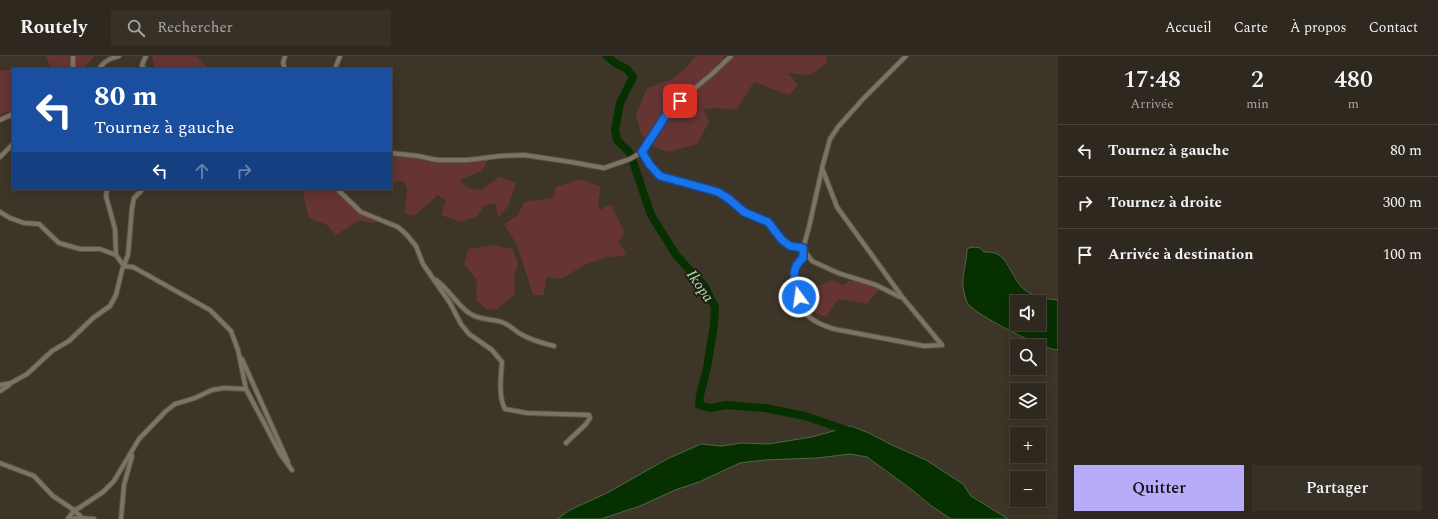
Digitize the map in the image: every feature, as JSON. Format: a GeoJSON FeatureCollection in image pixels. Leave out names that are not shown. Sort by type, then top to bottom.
{"type":"FeatureCollection","features":[{"type":"Feature","properties":{"kind":"street"},"geometry":{"type":"LineString","coordinates":[[73,56],[73,68]]}},
{"type":"Feature","properties":{"kind":"street"},"geometry":{"type":"LineString","coordinates":[[100,68],[103,62],[119,56]]}},
{"type":"Feature","properties":{"kind":"street"},"geometry":{"type":"LineString","coordinates":[[143,67],[146,56]]}},
{"type":"Feature","properties":{"kind":"street"},"geometry":{"type":"LineString","coordinates":[[285,56],[283,63],[285,68]]}},
{"type":"Feature","properties":{"kind":"street"},"geometry":{"type":"LineString","coordinates":[[335,68],[340,56]]}},
{"type":"Feature","properties":{"kind":"street"},"geometry":{"type":"LineString","coordinates":[[392,153],[437,160],[468,160],[524,155],[604,168],[642,152],[672,107],[731,56]]}},
{"type":"Feature","properties":{"kind":"street"},"geometry":{"type":"LineString","coordinates":[[822,168],[837,207],[902,298],[942,345],[924,346],[834,329],[820,324],[806,314],[799,297],[794,274],[796,264],[803,258],[803,248],[811,220],[817,187],[822,168],[830,139],[838,127],[863,99],[906,56]]}},
{"type":"Feature","properties":{"kind":"street"},"geometry":{"type":"LineString","coordinates":[[0,120],[12,114]]}},
{"type":"Feature","properties":{"kind":"street"},"geometry":{"type":"LineString","coordinates":[[0,157],[12,145]]}},
{"type":"Feature","properties":{"kind":"street"},"geometry":{"type":"LineString","coordinates":[[642,152],[650,165],[660,176],[718,192],[744,212],[768,222],[782,240],[790,246],[803,248],[812,261],[838,273],[876,285],[902,298]]}},
{"type":"Feature","properties":{"kind":"street"},"geometry":{"type":"LineString","coordinates":[[107,190],[106,196],[115,229],[116,255]]}},
{"type":"Feature","properties":{"kind":"street"},"geometry":{"type":"LineString","coordinates":[[0,391],[27,374],[52,351],[69,341],[93,318],[110,306],[116,295],[128,255],[134,198],[142,190]]}},
{"type":"Feature","properties":{"kind":"street"},"geometry":{"type":"LineString","coordinates":[[337,190],[361,212],[398,227],[416,246],[423,264],[469,334],[492,350],[502,362],[502,403],[505,409],[527,413],[589,416],[590,418],[586,424],[566,443]]}},
{"type":"Feature","properties":{"kind":"street"},"geometry":{"type":"LineString","coordinates":[[0,212],[10,218],[39,224],[59,242],[80,248],[100,249],[116,255],[124,266],[133,267],[210,310],[232,331],[238,350],[246,389],[281,456],[292,470],[238,350]]}},
{"type":"Feature","properties":{"kind":"street"},"geometry":{"type":"LineString","coordinates":[[433,278],[443,285],[468,312],[478,318],[502,322],[512,326],[518,333],[531,340],[554,346]]}},
{"type":"Feature","properties":{"kind":"street"},"geometry":{"type":"LineString","coordinates":[[0,385],[11,383]]}},
{"type":"Feature","properties":{"kind":"street"},"geometry":{"type":"LineString","coordinates":[[68,519],[74,510],[103,492],[114,481],[140,439],[154,422],[175,404],[195,398],[212,390],[224,388],[246,389]]}},
{"type":"Feature","properties":{"kind":"street"},"geometry":{"type":"LineString","coordinates":[[121,519],[124,485],[134,448]]}},
{"type":"Feature","properties":{"kind":"street"},"geometry":{"type":"LineString","coordinates":[[0,463],[34,476],[53,496],[83,518]]}},
{"type":"Feature","properties":{"kind":"street"},"geometry":{"type":"LineString","coordinates":[[68,519],[94,519]]}},
{"type":"Feature","properties":{"kind":"shaded area"},"geometry":{"type":"Polygon","coordinates":[[[46,56],[95,56],[84,68],[50,68],[46,56]]]}},
{"type":"Feature","properties":{"kind":"shaded area"},"geometry":{"type":"Polygon","coordinates":[[[152,56],[196,56],[208,68],[155,68],[152,56]]]}},
{"type":"Feature","properties":{"kind":"shaded area"},"geometry":{"type":"Polygon","coordinates":[[[696,56],[723,56],[725,63],[736,56],[825,56],[828,62],[810,75],[788,73],[798,85],[789,95],[754,82],[736,110],[718,108],[703,109],[709,122],[697,144],[668,152],[655,147],[641,134],[636,115],[647,88],[672,79],[687,67],[696,56]]]}},
{"type":"Feature","properties":{"kind":"shaded area"},"geometry":{"type":"Polygon","coordinates":[[[0,70],[12,70],[12,110],[0,115],[0,70]]]}},
{"type":"Feature","properties":{"kind":"shaded area"},"geometry":{"type":"Polygon","coordinates":[[[392,155],[409,156],[429,162],[489,158],[482,171],[459,180],[468,188],[482,190],[499,177],[516,182],[509,205],[498,218],[496,204],[485,205],[477,216],[461,222],[441,215],[446,201],[438,195],[414,216],[405,213],[407,188],[403,181],[392,182],[392,155]]]}},
{"type":"Feature","properties":{"kind":"shaded area"},"geometry":{"type":"Polygon","coordinates":[[[581,179],[601,187],[598,203],[600,210],[611,204],[625,234],[618,242],[627,254],[622,256],[607,257],[584,265],[562,279],[546,277],[544,295],[533,295],[517,245],[504,224],[518,215],[524,202],[553,198],[556,187],[581,179]]]}},
{"type":"Feature","properties":{"kind":"shaded area"},"geometry":{"type":"Polygon","coordinates":[[[304,190],[338,190],[353,204],[380,221],[371,223],[359,220],[336,235],[327,225],[309,218],[304,198],[304,190]]]}},
{"type":"Feature","properties":{"kind":"shaded area"},"geometry":{"type":"Polygon","coordinates":[[[494,245],[513,249],[518,264],[514,276],[515,294],[496,310],[486,309],[476,300],[477,280],[464,264],[468,249],[494,245]]]}},
{"type":"Feature","properties":{"kind":"shaded area"},"geometry":{"type":"Polygon","coordinates":[[[974,247],[980,248],[984,252],[992,252],[999,255],[1007,263],[1021,286],[1034,295],[1010,295],[1010,330],[983,316],[968,304],[963,287],[967,249],[974,247]]]}},
{"type":"Feature","properties":{"kind":"shaded area"},"geometry":{"type":"Polygon","coordinates":[[[832,280],[843,285],[849,281],[873,280],[880,287],[867,304],[838,299],[826,317],[811,311],[808,301],[813,288],[832,280]]]}},
{"type":"Feature","properties":{"kind":"shaded area"},"geometry":{"type":"Polygon","coordinates":[[[1046,298],[1058,300],[1058,350],[1046,347],[1046,339],[1025,338],[1011,331],[1046,331],[1046,298]]]}},
{"type":"Feature","properties":{"kind":"shaded area"},"geometry":{"type":"Polygon","coordinates":[[[851,426],[926,460],[963,484],[971,496],[1008,519],[951,519],[930,505],[911,489],[867,457],[850,454],[817,458],[764,460],[740,463],[699,482],[675,490],[640,506],[601,519],[557,519],[570,510],[607,493],[667,459],[701,444],[721,446],[742,443],[768,444],[812,437],[851,426]]]}},
{"type":"Feature","properties":{"kind":"waterway","name":"Ikopa"},"geometry":{"type":"LineString","coordinates":[[607,56],[615,63],[627,69],[633,77],[620,103],[615,130],[617,140],[630,153],[651,215],[676,255],[705,287],[715,307],[714,325],[707,368],[699,405],[710,408],[726,405],[765,408],[805,416],[846,430],[851,434]]}},
{"type":"Feature","properties":{"kind":"route"},"geometry":{"type":"LineString","coordinates":[[680,101],[672,107],[666,115],[642,152],[650,165],[660,176],[718,192],[744,212],[768,222],[782,240],[790,246],[803,248],[803,258],[796,264],[794,274],[799,297]]}}]}
